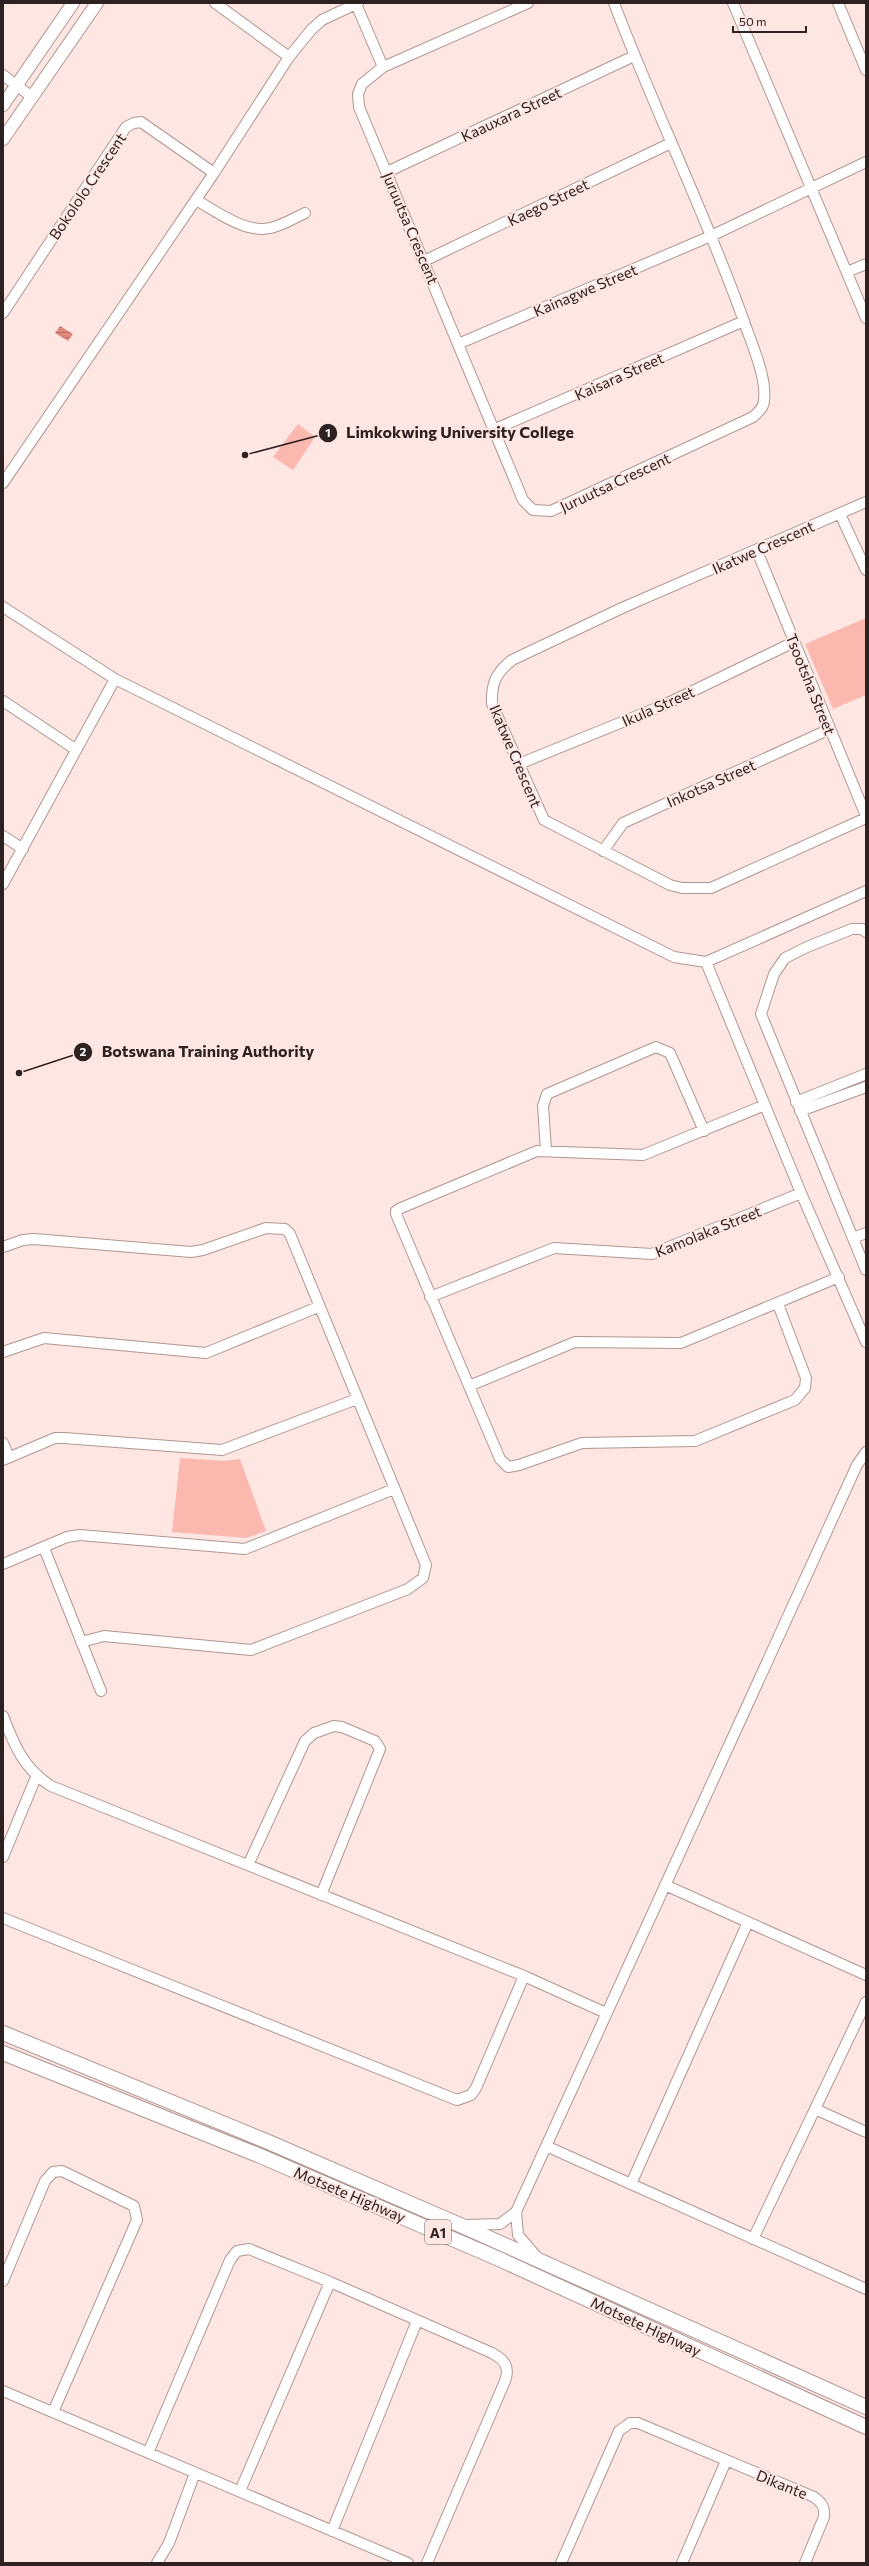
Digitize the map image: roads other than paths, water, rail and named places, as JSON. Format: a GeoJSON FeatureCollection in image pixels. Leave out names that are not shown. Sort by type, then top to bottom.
{"type":"FeatureCollection","features":[{"type":"Feature","properties":{"kind":"highway","name":"Motsete Highway"},"geometry":{"type":"LineString","coordinates":[[3,2033],[266,2141],[460,2225],[866,2407]]}},
{"type":"Feature","properties":{"kind":"highway","name":"Motsete Highway"},"geometry":{"type":"LineString","coordinates":[[3,2053],[258,2155],[470,2246],[866,2427]]}},
{"type":"Feature","properties":{"kind":"main road"},"geometry":{"type":"LineString","coordinates":[[3,105],[73,3]]}},
{"type":"Feature","properties":{"kind":"main road"},"geometry":{"type":"LineString","coordinates":[[3,139],[96,3]]}},
{"type":"Feature","properties":{"kind":"street"},"geometry":{"type":"LineString","coordinates":[[214,3],[289,57]]}},
{"type":"Feature","properties":{"kind":"street"},"geometry":{"type":"LineString","coordinates":[[3,483],[196,200],[289,57],[311,30],[322,20],[357,3],[383,67]]}},
{"type":"Feature","properties":{"kind":"street","name":"Juruutsa Crescent"},"geometry":{"type":"LineString","coordinates":[[528,3],[383,67],[362,84],[358,94],[362,117],[387,172],[523,500],[533,510],[551,511],[753,417],[762,410],[764,391],[758,362],[744,321],[711,236],[634,56],[614,3]]}},
{"type":"Feature","properties":{"kind":"street"},"geometry":{"type":"LineString","coordinates":[[733,3],[866,318]]}},
{"type":"Feature","properties":{"kind":"street"},"geometry":{"type":"LineString","coordinates":[[838,3],[866,70]]}},
{"type":"Feature","properties":{"kind":"street","name":"Kaauxara Street"},"geometry":{"type":"LineString","coordinates":[[387,172],[634,56]]}},
{"type":"Feature","properties":{"kind":"street"},"geometry":{"type":"LineString","coordinates":[[3,75],[17,84],[32,97]]}},
{"type":"Feature","properties":{"kind":"street","name":"Bokololo Crescent"},"geometry":{"type":"LineString","coordinates":[[3,313],[126,127],[134,123],[141,122],[214,173]]}},
{"type":"Feature","properties":{"kind":"street","name":"Kaego Street"},"geometry":{"type":"LineString","coordinates":[[424,261],[671,143]]}},
{"type":"Feature","properties":{"kind":"street","name":"Kainagwe Street"},"geometry":{"type":"LineString","coordinates":[[458,344],[711,236],[866,162]]}},
{"type":"Feature","properties":{"kind":"street"},"geometry":{"type":"LineString","coordinates":[[196,200],[225,217],[253,228],[270,229],[304,213]]}},
{"type":"Feature","properties":{"kind":"street"},"geometry":{"type":"LineString","coordinates":[[847,272],[866,264]]}},
{"type":"Feature","properties":{"kind":"street","name":"Kaisara Street"},"geometry":{"type":"LineString","coordinates":[[494,430],[744,321]]}},
{"type":"Feature","properties":{"kind":"street","name":"Ikatwe Crescent"},"geometry":{"type":"LineString","coordinates":[[866,502],[757,551],[622,608],[512,660],[500,669],[494,679],[492,704],[544,820],[670,885],[682,888],[711,888],[866,817]]}},
{"type":"Feature","properties":{"kind":"street"},"geometry":{"type":"LineString","coordinates":[[840,514],[866,570]]}},
{"type":"Feature","properties":{"kind":"street","name":"Tsootsha Street"},"geometry":{"type":"LineString","coordinates":[[757,551],[866,817]]}},
{"type":"Feature","properties":{"kind":"street"},"geometry":{"type":"LineString","coordinates":[[3,607],[115,679],[661,952],[674,957],[706,962],[865,894]]}},
{"type":"Feature","properties":{"kind":"street","name":"Ikula Street"},"geometry":{"type":"LineString","coordinates":[[519,764],[664,705],[794,642]]}},
{"type":"Feature","properties":{"kind":"street"},"geometry":{"type":"LineString","coordinates":[[3,884],[115,679]]}},
{"type":"Feature","properties":{"kind":"street"},"geometry":{"type":"LineString","coordinates":[[3,701],[76,749]]}},
{"type":"Feature","properties":{"kind":"street","name":"Inkotsa Street"},"geometry":{"type":"LineString","coordinates":[[603,850],[623,823],[830,729]]}},
{"type":"Feature","properties":{"kind":"street"},"geometry":{"type":"LineString","coordinates":[[3,836],[22,850]]}},
{"type":"Feature","properties":{"kind":"street"},"geometry":{"type":"LineString","coordinates":[[866,932],[862,929],[852,929],[798,950],[785,958],[774,974],[761,1014],[852,1238],[862,1250],[866,1270]]}},
{"type":"Feature","properties":{"kind":"street"},"geometry":{"type":"LineString","coordinates":[[706,962],[801,1193],[840,1277],[866,1342]]}},
{"type":"Feature","properties":{"kind":"street"},"geometry":{"type":"LineString","coordinates":[[546,1150],[543,1106],[547,1094],[656,1047],[670,1053],[704,1131]]}},
{"type":"Feature","properties":{"kind":"street"},"geometry":{"type":"LineString","coordinates":[[796,1102],[866,1074]]}},
{"type":"Feature","properties":{"kind":"street"},"geometry":{"type":"LineString","coordinates":[[800,1111],[866,1087]]}},
{"type":"Feature","properties":{"kind":"street"},"geometry":{"type":"LineString","coordinates":[[765,1105],[704,1131],[635,1156],[546,1150],[529,1153],[396,1211],[430,1297],[500,1459],[508,1467],[519,1465],[582,1443],[695,1441],[795,1400],[801,1395],[806,1378],[804,1368],[778,1304]]}},
{"type":"Feature","properties":{"kind":"street","name":"Kamolaka Street"},"geometry":{"type":"LineString","coordinates":[[430,1297],[554,1248],[652,1254],[801,1193]]}},
{"type":"Feature","properties":{"kind":"street"},"geometry":{"type":"LineString","coordinates":[[3,1247],[23,1240],[34,1239],[198,1252],[266,1228],[280,1227],[290,1234],[318,1307],[426,1565],[423,1578],[408,1589],[251,1650],[104,1636],[81,1642]]}},
{"type":"Feature","properties":{"kind":"street"},"geometry":{"type":"LineString","coordinates":[[852,1238],[866,1233]]}},
{"type":"Feature","properties":{"kind":"street"},"geometry":{"type":"LineString","coordinates":[[469,1386],[575,1342],[681,1344],[840,1277]]}},
{"type":"Feature","properties":{"kind":"street"},"geometry":{"type":"LineString","coordinates":[[3,1352],[44,1338],[206,1353],[318,1307]]}},
{"type":"Feature","properties":{"kind":"street"},"geometry":{"type":"LineString","coordinates":[[3,1443],[6,1458],[55,1438],[226,1449],[357,1400]]}},
{"type":"Feature","properties":{"kind":"street"},"geometry":{"type":"LineString","coordinates":[[460,2225],[482,2226],[500,2224],[516,2212],[857,1465],[866,1452]]}},
{"type":"Feature","properties":{"kind":"street"},"geometry":{"type":"LineString","coordinates":[[3,1564],[67,1537],[80,1535],[245,1549],[394,1489]]}},
{"type":"Feature","properties":{"kind":"street"},"geometry":{"type":"LineString","coordinates":[[44,1548],[101,1691]]}},
{"type":"Feature","properties":{"kind":"street"},"geometry":{"type":"LineString","coordinates":[[3,1716],[16,1749],[36,1777],[51,1786],[524,1976],[606,2013]]}},
{"type":"Feature","properties":{"kind":"street"},"geometry":{"type":"LineString","coordinates":[[248,1865],[305,1741],[324,1728],[342,1727],[375,1741],[380,1749],[321,1895]]}},
{"type":"Feature","properties":{"kind":"street"},"geometry":{"type":"LineString","coordinates":[[3,1857],[8,1834],[36,1777]]}},
{"type":"Feature","properties":{"kind":"street"},"geometry":{"type":"LineString","coordinates":[[665,1885],[866,1975]]}},
{"type":"Feature","properties":{"kind":"street"},"geometry":{"type":"LineString","coordinates":[[3,1918],[457,2100],[471,2095],[476,2088],[524,1976]]}},
{"type":"Feature","properties":{"kind":"street"},"geometry":{"type":"LineString","coordinates":[[631,2184],[748,1922]]}},
{"type":"Feature","properties":{"kind":"street"},"geometry":{"type":"LineString","coordinates":[[753,2239],[866,2002]]}},
{"type":"Feature","properties":{"kind":"street"},"geometry":{"type":"LineString","coordinates":[[815,2109],[866,2132]]}},
{"type":"Feature","properties":{"kind":"street"},"geometry":{"type":"LineString","coordinates":[[546,2146],[866,2289]]}},
{"type":"Feature","properties":{"kind":"street"},"geometry":{"type":"LineString","coordinates":[[3,2281],[45,2181],[53,2172],[62,2171],[134,2206],[137,2220],[53,2412]]}},
{"type":"Feature","properties":{"kind":"street"},"geometry":{"type":"LineString","coordinates":[[516,2212],[518,2235],[528,2248],[542,2261]]}},
{"type":"Feature","properties":{"kind":"street"},"geometry":{"type":"LineString","coordinates":[[148,2452],[233,2254],[242,2249],[249,2249],[330,2282],[502,2358],[507,2365],[508,2373],[427,2563]]}},
{"type":"Feature","properties":{"kind":"street"},"geometry":{"type":"LineString","coordinates":[[240,2491],[330,2282]]}},
{"type":"Feature","properties":{"kind":"street"},"geometry":{"type":"LineString","coordinates":[[332,2531],[417,2321]]}},
{"type":"Feature","properties":{"kind":"street"},"geometry":{"type":"LineString","coordinates":[[3,2391],[408,2563]]}},
{"type":"Feature","properties":{"kind":"street"},"geometry":{"type":"LineString","coordinates":[[561,2563],[616,2436],[623,2426],[638,2422],[726,2461],[682,2563]]}},
{"type":"Feature","properties":{"kind":"street","name":"Dikante"},"geometry":{"type":"LineString","coordinates":[[726,2461],[814,2497],[821,2503],[824,2509],[824,2517],[805,2563]]}},
{"type":"Feature","properties":{"kind":"street"},"geometry":{"type":"LineString","coordinates":[[157,2563],[169,2543],[195,2473]]}},
{"type":"Feature","properties":{"kind":"place","name":"Limkokwing University College"},"geometry":{"type":"Point","coordinates":[245,455]}},
{"type":"Feature","properties":{"kind":"place","name":"Botswana Training Authority"},"geometry":{"type":"Point","coordinates":[19,1073]}}]}
